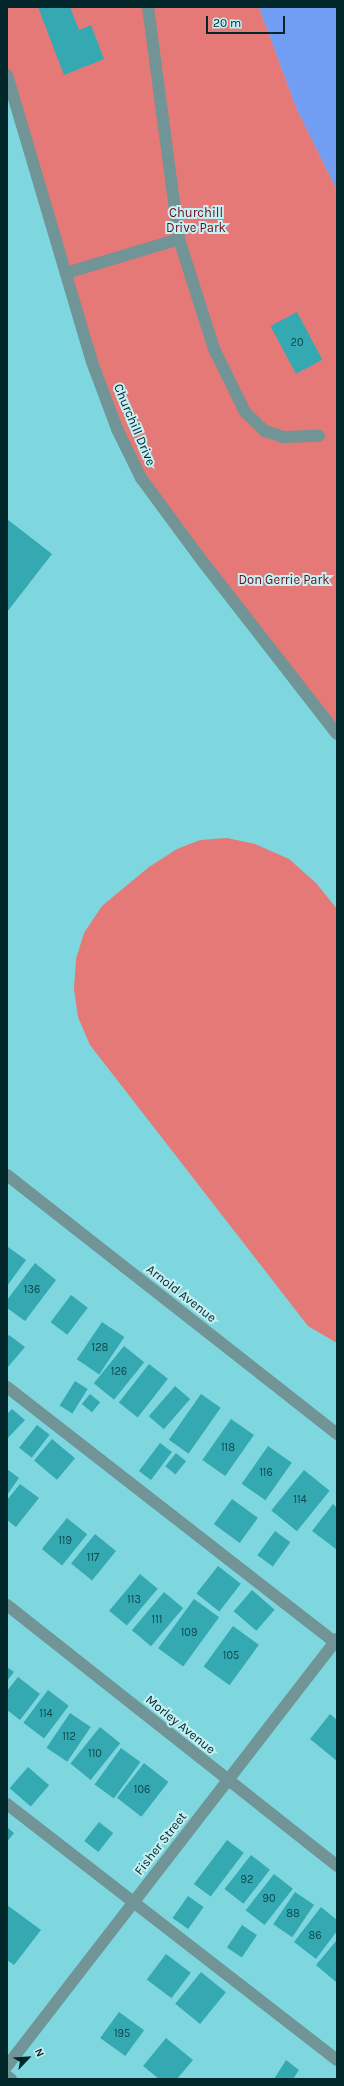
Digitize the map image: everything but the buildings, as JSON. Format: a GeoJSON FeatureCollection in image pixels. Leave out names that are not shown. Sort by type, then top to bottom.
{"type":"FeatureCollection","features":[{"type":"Feature","properties":{"kind":"street"},"geometry":{"type":"LineString","coordinates":[[148,7],[179,240],[214,349],[246,412],[265,431],[283,437],[319,436]]}},
{"type":"Feature","properties":{"kind":"street","name":"Churchill Drive"},"geometry":{"type":"LineString","coordinates":[[7,75],[92,362],[117,429],[141,478],[203,562],[337,734]]}},
{"type":"Feature","properties":{"kind":"street"},"geometry":{"type":"LineString","coordinates":[[66,273],[179,240]]}},
{"type":"Feature","properties":{"kind":"street","name":"Arnold Avenue"},"geometry":{"type":"LineString","coordinates":[[7,1175],[337,1434]]}},
{"type":"Feature","properties":{"kind":"street"},"geometry":{"type":"LineString","coordinates":[[7,1387],[336,1642]]}},
{"type":"Feature","properties":{"kind":"street","name":"Morley Avenue"},"geometry":{"type":"LineString","coordinates":[[7,1605],[227,1781],[337,1866]]}},
{"type":"Feature","properties":{"kind":"street","name":"Fisher Street"},"geometry":{"type":"LineString","coordinates":[[7,2066],[336,1642]]}},
{"type":"Feature","properties":{"kind":"street"},"geometry":{"type":"LineString","coordinates":[[7,1804],[134,1901],[337,2060]]}},
{"type":"Feature","properties":{"kind":"street"},"geometry":{"type":"LineString","coordinates":[[7,2076],[11,2079]]}},
{"type":"Feature","properties":{"kind":"green space","name":"Churchill Drive Park"},"geometry":{"type":"Polygon","coordinates":[[[7,7],[259,7],[296,107],[337,190],[337,734],[141,478],[117,429],[7,75],[7,7]]]}},
{"type":"Feature","properties":{"kind":"green space"},"geometry":{"type":"Polygon","coordinates":[[[227,838],[255,844],[289,859],[316,883],[337,909],[337,1343],[308,1326],[90,1045],[78,1017],[74,989],[76,959],[84,933],[102,906],[149,867],[177,849],[200,840],[227,838]]]}},
{"type":"Feature","properties":{"kind":"water"},"geometry":{"type":"Polygon","coordinates":[[[259,7],[337,7],[337,190],[296,107],[259,7]]]}},
{"type":"Feature","properties":{"kind":"park label","name":"Don Gerrie Park"},"geometry":{"type":"Point","coordinates":[284,580]}}]}
